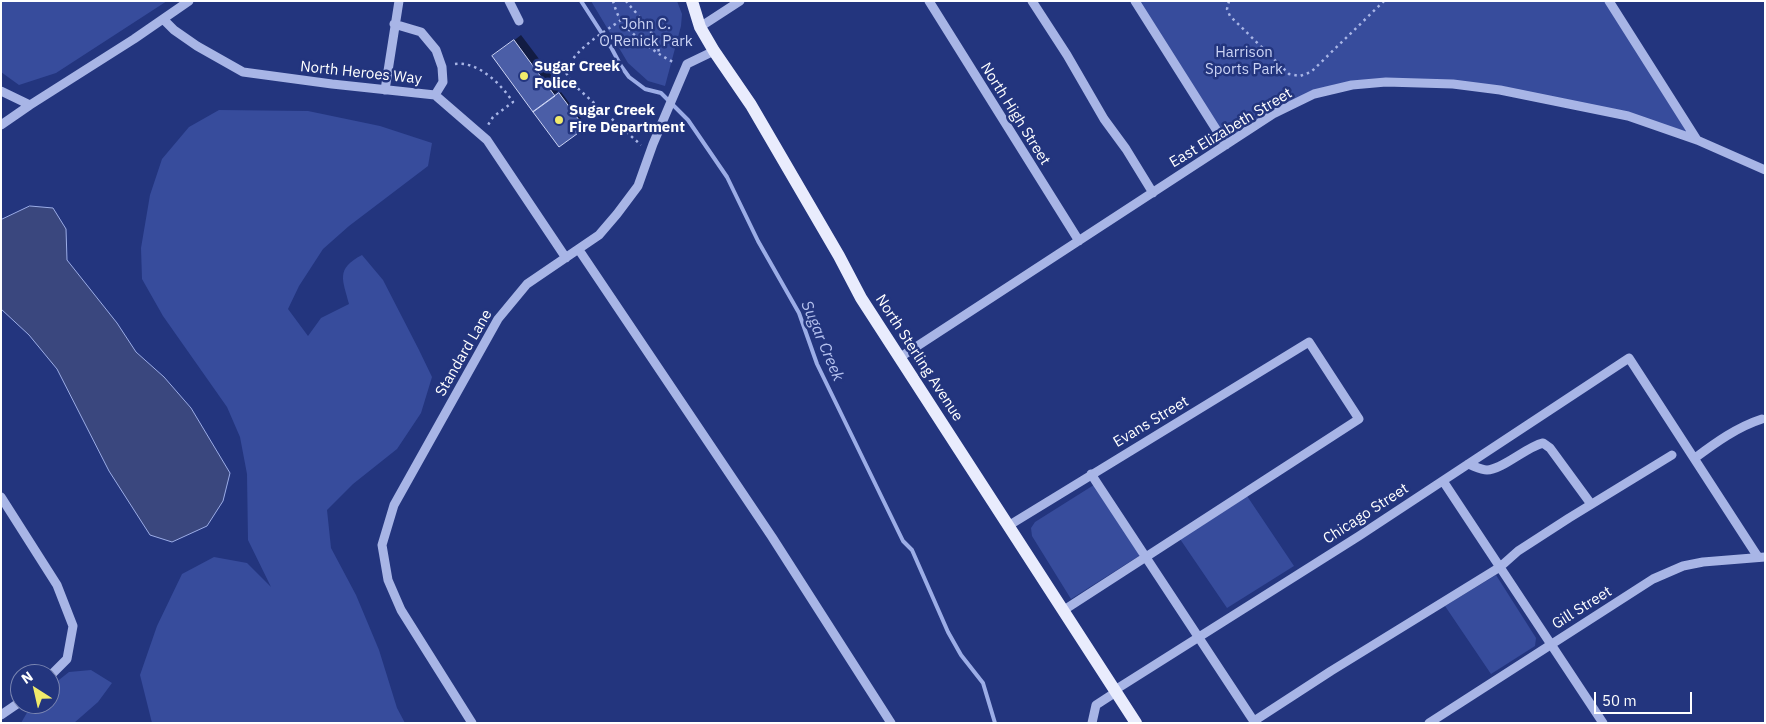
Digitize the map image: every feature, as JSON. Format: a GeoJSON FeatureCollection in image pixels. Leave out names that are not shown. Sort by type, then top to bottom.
{"type":"FeatureCollection","features":[{"type":"Feature","properties":{"kind":"main road","name":"North Sterling Avenue"},"geometry":{"type":"LineString","coordinates":[[692,1],[700,27],[751,105],[839,256],[861,298],[1136,723]]}},
{"type":"Feature","properties":{"kind":"street"},"geometry":{"type":"LineString","coordinates":[[1,126],[189,1]]}},
{"type":"Feature","properties":{"kind":"street"},"geometry":{"type":"LineString","coordinates":[[384,90],[399,1]]}},
{"type":"Feature","properties":{"kind":"street"},"geometry":{"type":"LineString","coordinates":[[509,1],[519,20]]}},
{"type":"Feature","properties":{"kind":"street"},"geometry":{"type":"LineString","coordinates":[[700,27],[740,1]]}},
{"type":"Feature","properties":{"kind":"street","name":"North High Street"},"geometry":{"type":"LineString","coordinates":[[928,1],[1079,241]]}},
{"type":"Feature","properties":{"kind":"street"},"geometry":{"type":"LineString","coordinates":[[1032,1],[1152,193]]}},
{"type":"Feature","properties":{"kind":"street"},"geometry":{"type":"LineString","coordinates":[[1135,1],[1226,145]]}},
{"type":"Feature","properties":{"kind":"street"},"geometry":{"type":"LineString","coordinates":[[1609,1],[1697,140]]}},
{"type":"Feature","properties":{"kind":"street","name":"North Heroes Way"},"geometry":{"type":"LineString","coordinates":[[163,19],[174,30],[197,46],[243,72],[435,95],[487,140],[566,258]]}},
{"type":"Feature","properties":{"kind":"street"},"geometry":{"type":"LineString","coordinates":[[394,24],[421,32],[436,50],[442,67],[443,82],[435,95]]}},
{"type":"Feature","properties":{"kind":"street","name":"Standard Lane"},"geometry":{"type":"LineString","coordinates":[[470,720],[401,610],[388,580],[382,545],[394,505],[498,319],[527,284],[599,236],[638,186],[652,144],[687,64],[714,51]]}},
{"type":"Feature","properties":{"kind":"street","name":"East Elizabeth Street"},"geometry":{"type":"LineString","coordinates":[[899,358],[1273,114],[1314,94],[1352,85],[1386,82],[1453,84],[1500,90],[1628,116],[1697,140],[1765,170]]}},
{"type":"Feature","properties":{"kind":"street"},"geometry":{"type":"LineString","coordinates":[[1,91],[30,105]]}},
{"type":"Feature","properties":{"kind":"street"},"geometry":{"type":"LineString","coordinates":[[579,250],[772,537],[891,723]]}},
{"type":"Feature","properties":{"kind":"street","name":"Evans Street"},"geometry":{"type":"LineString","coordinates":[[1008,526],[1309,342],[1359,419],[1146,557]]}},
{"type":"Feature","properties":{"kind":"street","name":"Chicago Street"},"geometry":{"type":"LineString","coordinates":[[1092,723],[1096,705],[1116,691],[1444,481],[1629,358],[1695,458]]}},
{"type":"Feature","properties":{"kind":"street"},"geometry":{"type":"LineString","coordinates":[[1761,557],[1695,458],[1748,424],[1762,419]]}},
{"type":"Feature","properties":{"kind":"street"},"geometry":{"type":"LineString","coordinates":[[1468,464],[1486,470],[1494,469],[1534,446],[1543,443],[1550,448],[1591,504]]}},
{"type":"Feature","properties":{"kind":"street"},"geometry":{"type":"LineString","coordinates":[[1091,474],[1254,722],[1331,671],[1500,567],[1518,551],[1591,504],[1672,455]]}},
{"type":"Feature","properties":{"kind":"street"},"geometry":{"type":"LineString","coordinates":[[1444,481],[1603,723]]}},
{"type":"Feature","properties":{"kind":"street"},"geometry":{"type":"LineString","coordinates":[[1,497],[57,585],[73,626],[67,659],[60,666]]}},
{"type":"Feature","properties":{"kind":"street"},"geometry":{"type":"LineString","coordinates":[[1064,610],[1146,557]]}},
{"type":"Feature","properties":{"kind":"street","name":"Gill Street"},"geometry":{"type":"LineString","coordinates":[[1429,723],[1653,579],[1683,566],[1703,562],[1761,557]]}},
{"type":"Feature","properties":{"kind":"path"},"geometry":{"type":"LineString","coordinates":[[613,1],[621,20],[659,55],[674,63]]}},
{"type":"Feature","properties":{"kind":"path"},"geometry":{"type":"LineString","coordinates":[[626,1],[654,38],[658,45],[659,55]]}},
{"type":"Feature","properties":{"kind":"path"},"geometry":{"type":"LineString","coordinates":[[1228,1],[1227,9],[1230,16],[1289,74],[1300,76],[1311,72],[1384,1]]}},
{"type":"Feature","properties":{"kind":"path"},"geometry":{"type":"LineString","coordinates":[[621,20],[579,51],[567,67],[566,73],[568,79],[641,145]]}},
{"type":"Feature","properties":{"kind":"path"},"geometry":{"type":"LineString","coordinates":[[454,64],[463,63],[476,67],[498,85],[513,102],[493,117],[488,124]]}},
{"type":"Feature","properties":{"kind":"green space"},"geometry":{"type":"Polygon","coordinates":[[[1,1],[167,1],[56,73],[19,85],[1,72],[1,1]]]}},
{"type":"Feature","properties":{"kind":"green space","name":"John C. O'Renick Park"},"geometry":{"type":"Polygon","coordinates":[[[591,1],[677,1],[682,14],[681,26],[665,86],[648,81],[628,63],[591,1]]]}},
{"type":"Feature","properties":{"kind":"green space","name":"Harrison Sports Park"},"geometry":{"type":"Polygon","coordinates":[[[1135,1],[1608,1],[1697,140],[1628,116],[1500,90],[1386,82],[1314,94],[1226,145],[1135,1]]]}},
{"type":"Feature","properties":{"kind":"green space"},"geometry":{"type":"Polygon","coordinates":[[[219,110],[308,111],[380,126],[432,143],[428,166],[349,226],[323,249],[299,286],[288,309],[308,336],[321,318],[349,304],[343,282],[344,270],[353,260],[362,255],[383,280],[432,377],[421,413],[397,449],[353,484],[327,510],[331,548],[356,595],[379,650],[397,708],[405,723],[152,723],[140,675],[157,626],[182,574],[214,557],[247,563],[271,587],[248,540],[247,474],[240,437],[227,407],[163,316],[142,279],[141,248],[150,195],[162,159],[189,127],[219,110]]]}},
{"type":"Feature","properties":{"kind":"green space"},"geometry":{"type":"Polygon","coordinates":[[[1097,483],[1142,554],[1071,599],[1032,536],[1031,528],[1035,522],[1097,483]]]}},
{"type":"Feature","properties":{"kind":"green space"},"geometry":{"type":"Polygon","coordinates":[[[1247,496],[1294,566],[1227,608],[1180,539],[1247,496]]]}},
{"type":"Feature","properties":{"kind":"green space"},"geometry":{"type":"Polygon","coordinates":[[[1496,575],[1536,638],[1535,646],[1491,674],[1445,606],[1496,575]]]}},
{"type":"Feature","properties":{"kind":"green space"},"geometry":{"type":"Polygon","coordinates":[[[91,670],[112,683],[98,702],[74,723],[21,723],[26,714],[60,714],[60,679],[69,672],[91,670]]]}},
{"type":"Feature","properties":{"kind":"shaded area"},"geometry":{"type":"Polygon","coordinates":[[[30,206],[53,208],[66,229],[67,260],[117,323],[136,352],[164,377],[191,408],[230,473],[223,501],[207,526],[172,542],[150,535],[109,471],[57,369],[29,335],[1,309],[1,220],[30,206]]]}},
{"type":"Feature","properties":{"kind":"building","name":"Sugar Creek Police"},"geometry":{"type":"Polygon","coordinates":[[[514,40],[555,96],[533,112],[492,56],[514,40]]]}},
{"type":"Feature","properties":{"kind":"building","name":"Sugar Creek Fire Department"},"geometry":{"type":"Polygon","coordinates":[[[559,93],[585,128],[559,147],[533,112],[559,93]]]}},
{"type":"Feature","properties":{"kind":"waterway","name":"Sugar Creek"},"geometry":{"type":"LineString","coordinates":[[581,1],[629,77],[645,89],[661,93],[688,120],[727,177],[758,241],[799,313],[817,364],[903,541],[912,550],[948,632],[961,655],[983,683],[995,723]]}},
{"type":"Feature","properties":{"kind":"place","name":"Sugar Creek Police"},"geometry":{"type":"Point","coordinates":[524,76]}},
{"type":"Feature","properties":{"kind":"place","name":"Sugar Creek Fire Department"},"geometry":{"type":"Point","coordinates":[559,120]}}]}
